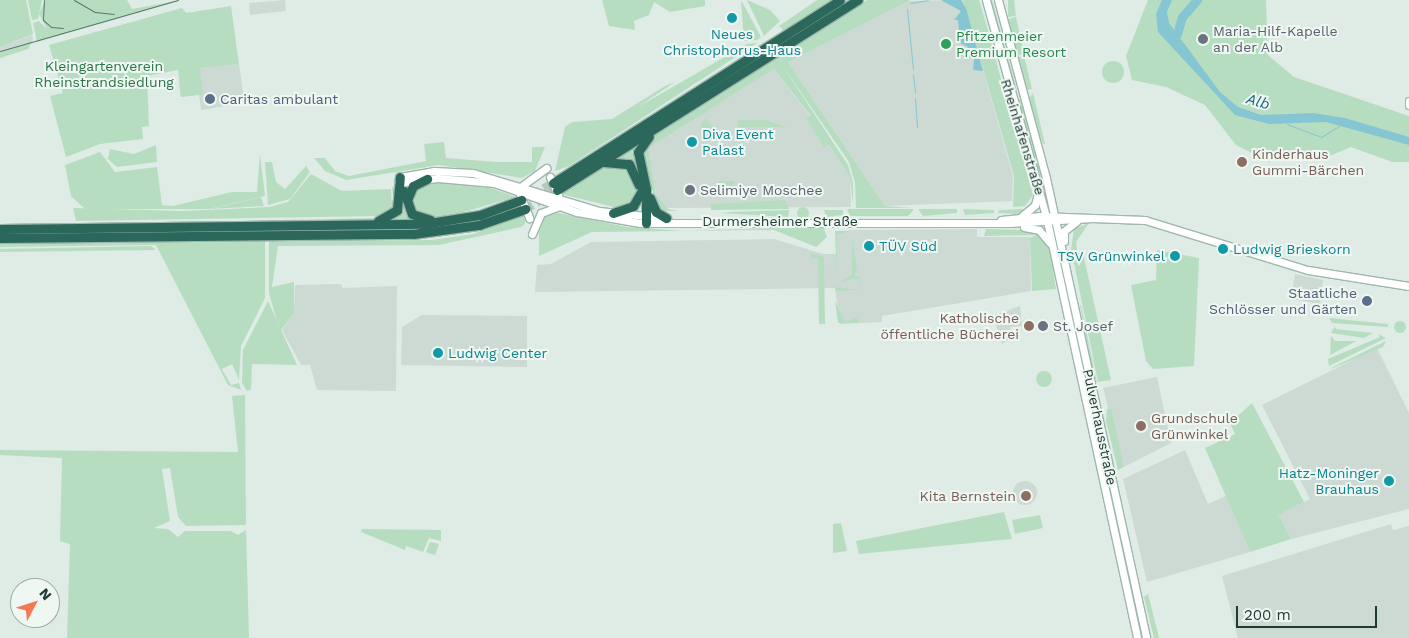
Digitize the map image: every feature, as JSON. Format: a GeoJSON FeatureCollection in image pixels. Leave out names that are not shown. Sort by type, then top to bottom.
{"type":"FeatureCollection","features":[{"type":"Feature","properties":{"kind":"highway"},"geometry":{"type":"LineString","coordinates":[[553,183],[840,0]]}},
{"type":"Feature","properties":{"kind":"highway"},"geometry":{"type":"LineString","coordinates":[[553,183],[602,162],[858,0]]}},
{"type":"Feature","properties":{"kind":"highway"},"geometry":{"type":"LineString","coordinates":[[643,220],[644,190],[639,147],[678,113]]}},
{"type":"Feature","properties":{"kind":"highway"},"geometry":{"type":"LineString","coordinates":[[602,162],[629,164],[654,210],[666,218]]}},
{"type":"Feature","properties":{"kind":"highway"},"geometry":{"type":"LineString","coordinates":[[406,203],[413,186],[427,179]]}},
{"type":"Feature","properties":{"kind":"highway"},"geometry":{"type":"LineString","coordinates":[[401,181],[406,203],[416,217],[438,223]]}},
{"type":"Feature","properties":{"kind":"highway"},"geometry":{"type":"LineString","coordinates":[[345,226],[394,215],[399,204],[401,181]]}},
{"type":"Feature","properties":{"kind":"highway"},"geometry":{"type":"LineString","coordinates":[[613,213],[630,209],[644,190]]}},
{"type":"Feature","properties":{"kind":"highway"},"geometry":{"type":"LineString","coordinates":[[0,229],[345,226],[438,223],[523,205],[479,225],[413,234],[0,238]]}},
{"type":"Feature","properties":{"kind":"street","name":"Rheinhafenstraße"},"geometry":{"type":"LineString","coordinates":[[986,0],[1047,219]]}},
{"type":"Feature","properties":{"kind":"street","name":"Rheinhafenstraße"},"geometry":{"type":"LineString","coordinates":[[998,0],[1056,219]]}},
{"type":"Feature","properties":{"kind":"street"},"geometry":{"type":"LineString","coordinates":[[523,185],[546,168]]}},
{"type":"Feature","properties":{"kind":"street","name":"Durmersheimer Straße"},"geometry":{"type":"LineString","coordinates":[[401,181],[451,171],[523,185],[539,195]]}},
{"type":"Feature","properties":{"kind":"street"},"geometry":{"type":"LineString","coordinates":[[1021,217],[1038,198],[1035,176]]}},
{"type":"Feature","properties":{"kind":"street","name":"Durmersheimer Straße"},"geometry":{"type":"LineString","coordinates":[[401,181],[427,179],[473,180],[539,195],[563,204],[643,220],[680,222],[1001,220],[1021,217],[1145,220],[1308,270],[1409,286]]}},
{"type":"Feature","properties":{"kind":"street"},"geometry":{"type":"LineString","coordinates":[[532,234],[541,213],[563,204],[554,191],[553,183]]}},
{"type":"Feature","properties":{"kind":"street"},"geometry":{"type":"LineString","coordinates":[[513,189],[525,200],[529,218]]}},
{"type":"Feature","properties":{"kind":"street","name":"Durmersheimer Straße"},"geometry":{"type":"LineString","coordinates":[[563,204],[643,220],[666,218],[680,222]]}},
{"type":"Feature","properties":{"kind":"street","name":"Durmersheimer Straße"},"geometry":{"type":"LineString","coordinates":[[1056,219],[1077,221],[1093,218]]}},
{"type":"Feature","properties":{"kind":"street","name":"Durmersheimer Straße"},"geometry":{"type":"LineString","coordinates":[[1001,220],[1010,223],[1047,219]]}},
{"type":"Feature","properties":{"kind":"street","name":"Pulverhausstraße"},"geometry":{"type":"LineString","coordinates":[[1047,219],[1137,638]]}},
{"type":"Feature","properties":{"kind":"street","name":"Pulverhausstraße"},"geometry":{"type":"LineString","coordinates":[[1056,219],[1146,638]]}},
{"type":"Feature","properties":{"kind":"street"},"geometry":{"type":"LineString","coordinates":[[1066,269],[1064,231],[1077,221]]}},
{"type":"Feature","properties":{"kind":"street"},"geometry":{"type":"LineString","coordinates":[[1010,223],[1038,230],[1053,247]]}},
{"type":"Feature","properties":{"kind":"shaded area"},"geometry":{"type":"Polygon","coordinates":[[[285,0],[286,11],[250,15],[249,3],[285,0]]]}},
{"type":"Feature","properties":{"kind":"shaded area"},"geometry":{"type":"Polygon","coordinates":[[[963,0],[1013,176],[1012,201],[885,206],[788,62],[906,1],[963,0]]]}},
{"type":"Feature","properties":{"kind":"shaded area"},"geometry":{"type":"Polygon","coordinates":[[[32,35],[33,40],[0,52],[0,47],[32,35]]]}},
{"type":"Feature","properties":{"kind":"shaded area"},"geometry":{"type":"Polygon","coordinates":[[[239,64],[244,99],[238,104],[201,110],[199,95],[181,97],[179,83],[199,79],[200,68],[239,64]]]}},
{"type":"Feature","properties":{"kind":"shaded area"},"geometry":{"type":"Polygon","coordinates":[[[774,69],[810,116],[806,119],[824,148],[829,145],[850,177],[851,207],[659,208],[647,147],[774,69]]]}},
{"type":"Feature","properties":{"kind":"shaded area"},"geometry":{"type":"Polygon","coordinates":[[[977,229],[977,237],[1030,237],[1031,291],[882,316],[882,322],[840,324],[835,288],[535,292],[537,265],[551,264],[591,242],[774,239],[823,254],[837,254],[837,234],[850,230],[977,229]]]}},
{"type":"Feature","properties":{"kind":"shaded area"},"geometry":{"type":"Polygon","coordinates":[[[1295,274],[1323,280],[1320,304],[1291,299],[1295,274]]]}},
{"type":"Feature","properties":{"kind":"shaded area"},"geometry":{"type":"Polygon","coordinates":[[[341,284],[343,288],[397,286],[396,391],[317,390],[310,365],[301,365],[282,330],[294,313],[295,285],[341,284]]]}},
{"type":"Feature","properties":{"kind":"shaded area"},"geometry":{"type":"Polygon","coordinates":[[[1020,306],[1022,326],[1010,327],[1011,338],[1002,344],[993,316],[1020,306]]]}},
{"type":"Feature","properties":{"kind":"shaded area"},"geometry":{"type":"Polygon","coordinates":[[[422,315],[527,316],[527,367],[401,365],[402,327],[422,315]]]}},
{"type":"Feature","properties":{"kind":"shaded area","name":"Hatz-Moninger Brauhaus"},"geometry":{"type":"Polygon","coordinates":[[[1377,348],[1409,413],[1409,509],[1291,539],[1279,515],[1310,499],[1262,405],[1377,348]]]}},
{"type":"Feature","properties":{"kind":"shaded area","name":"Grundschule Grünwinkel"},"geometry":{"type":"Polygon","coordinates":[[[1157,377],[1171,443],[1124,467],[1103,388],[1157,377]]]}},
{"type":"Feature","properties":{"kind":"shaded area"},"geometry":{"type":"Polygon","coordinates":[[[1185,450],[1208,504],[1226,496],[1250,552],[1147,582],[1123,479],[1185,450]]]}},
{"type":"Feature","properties":{"kind":"shaded area","name":"Kita Bernstein"},"geometry":{"type":"Polygon","coordinates":[[[1025,481],[1030,482],[1036,488],[1036,498],[1030,504],[1025,505],[1020,504],[1014,498],[1013,493],[1014,488],[1020,482],[1025,481]]]}},
{"type":"Feature","properties":{"kind":"shaded area"},"geometry":{"type":"Polygon","coordinates":[[[1391,524],[1393,530],[1409,526],[1409,638],[1238,638],[1222,576],[1391,524]]]}},
{"type":"Feature","properties":{"kind":"green space"},"geometry":{"type":"Polygon","coordinates":[[[0,0],[26,0],[33,34],[0,47],[0,0]]]}},
{"type":"Feature","properties":{"kind":"green space"},"geometry":{"type":"Polygon","coordinates":[[[28,0],[42,0],[38,19],[32,20],[28,0]]]}},
{"type":"Feature","properties":{"kind":"green space"},"geometry":{"type":"Polygon","coordinates":[[[45,0],[127,0],[132,9],[182,0],[37,42],[33,23],[39,21],[47,29],[39,14],[45,0]]]}},
{"type":"Feature","properties":{"kind":"green space"},"geometry":{"type":"Polygon","coordinates":[[[602,0],[705,0],[705,6],[670,12],[654,2],[649,15],[634,21],[635,30],[609,26],[602,0]]]}},
{"type":"Feature","properties":{"kind":"green space"},"geometry":{"type":"Polygon","coordinates":[[[741,0],[761,37],[757,40],[744,41],[741,0]]]}},
{"type":"Feature","properties":{"kind":"green space"},"geometry":{"type":"Polygon","coordinates":[[[747,0],[770,10],[780,21],[764,36],[747,0]]]}},
{"type":"Feature","properties":{"kind":"green space"},"geometry":{"type":"Polygon","coordinates":[[[817,0],[834,0],[784,31],[779,26],[817,0]]]}},
{"type":"Feature","properties":{"kind":"green space"},"geometry":{"type":"Polygon","coordinates":[[[867,0],[910,0],[788,62],[885,206],[913,208],[856,208],[855,183],[849,162],[782,65],[848,165],[853,183],[853,204],[850,177],[829,145],[824,148],[806,119],[810,115],[774,69],[648,148],[656,195],[668,209],[678,211],[660,211],[640,156],[647,139],[867,0]]]}},
{"type":"Feature","properties":{"kind":"green space"},"geometry":{"type":"Polygon","coordinates":[[[963,0],[979,0],[1033,195],[1025,206],[1013,207],[1014,176],[963,0]]]}},
{"type":"Feature","properties":{"kind":"green space"},"geometry":{"type":"Polygon","coordinates":[[[980,0],[1004,92],[1023,151],[1005,100],[980,0]]]}},
{"type":"Feature","properties":{"kind":"green space"},"geometry":{"type":"Polygon","coordinates":[[[989,0],[992,0],[1017,90],[1013,87],[989,0]]]}},
{"type":"Feature","properties":{"kind":"green space"},"geometry":{"type":"Polygon","coordinates":[[[1008,0],[1014,0],[1016,16],[1008,17],[1008,0]]]}},
{"type":"Feature","properties":{"kind":"green space"},"geometry":{"type":"Polygon","coordinates":[[[1148,0],[1266,0],[1268,55],[1294,77],[1409,116],[1409,162],[1392,162],[1351,147],[1322,159],[1291,152],[1269,162],[1236,145],[1205,105],[1166,87],[1132,80],[1126,56],[1148,0]]]}},
{"type":"Feature","properties":{"kind":"green space","name":"Kleingartenverein Rheinstrandsiedlung"},"geometry":{"type":"Polygon","coordinates":[[[231,6],[239,64],[200,68],[203,94],[181,97],[178,70],[147,76],[149,126],[142,127],[143,139],[100,144],[66,157],[50,96],[63,93],[49,45],[182,8],[186,13],[231,6]]]}},
{"type":"Feature","properties":{"kind":"green space"},"geometry":{"type":"Polygon","coordinates":[[[1016,17],[1024,54],[1015,56],[1013,32],[1009,35],[1007,27],[1009,19],[1016,17]]]}},
{"type":"Feature","properties":{"kind":"green space"},"geometry":{"type":"Polygon","coordinates":[[[33,40],[28,49],[0,58],[0,52],[33,40]]]}},
{"type":"Feature","properties":{"kind":"green space"},"geometry":{"type":"Polygon","coordinates":[[[757,43],[569,166],[555,171],[565,127],[572,122],[612,119],[665,86],[675,82],[638,107],[747,44],[757,43]]]}},
{"type":"Feature","properties":{"kind":"green space"},"geometry":{"type":"Polygon","coordinates":[[[1024,56],[1032,89],[1026,90],[1016,58],[1024,56]]]}},
{"type":"Feature","properties":{"kind":"green space"},"geometry":{"type":"Polygon","coordinates":[[[1113,61],[1121,64],[1124,72],[1121,80],[1113,83],[1105,80],[1102,72],[1105,64],[1113,61]]]}},
{"type":"Feature","properties":{"kind":"green space"},"geometry":{"type":"Polygon","coordinates":[[[1033,93],[1045,144],[1043,144],[1028,100],[1033,93]]]}},
{"type":"Feature","properties":{"kind":"green space"},"geometry":{"type":"Polygon","coordinates":[[[1018,100],[1022,100],[1051,206],[1049,207],[1018,100]]]}},
{"type":"Feature","properties":{"kind":"green space"},"geometry":{"type":"Polygon","coordinates":[[[705,118],[713,126],[710,141],[701,125],[705,118]]]}},
{"type":"Feature","properties":{"kind":"green space"},"geometry":{"type":"Polygon","coordinates":[[[738,120],[764,120],[786,127],[738,127],[738,120]]]}},
{"type":"Feature","properties":{"kind":"green space"},"geometry":{"type":"Polygon","coordinates":[[[444,142],[446,158],[496,162],[532,162],[532,147],[545,147],[535,171],[522,178],[439,165],[346,180],[325,171],[314,158],[325,158],[335,171],[349,176],[426,161],[424,144],[444,142]]]}},
{"type":"Feature","properties":{"kind":"green space"},"geometry":{"type":"Polygon","coordinates":[[[636,144],[635,151],[641,183],[631,163],[617,158],[636,144]]]}},
{"type":"Feature","properties":{"kind":"green space"},"geometry":{"type":"Polygon","coordinates":[[[156,145],[157,162],[117,167],[108,159],[110,149],[134,154],[156,145]]]}},
{"type":"Feature","properties":{"kind":"green space"},"geometry":{"type":"Polygon","coordinates":[[[100,152],[115,172],[157,167],[162,205],[173,206],[232,192],[257,192],[260,154],[265,196],[209,209],[85,209],[71,196],[65,165],[100,152]]]}},
{"type":"Feature","properties":{"kind":"green space"},"geometry":{"type":"Polygon","coordinates":[[[265,162],[272,162],[276,182],[285,189],[306,166],[310,172],[290,199],[268,205],[265,162]]]}},
{"type":"Feature","properties":{"kind":"green space"},"geometry":{"type":"Polygon","coordinates":[[[623,163],[634,176],[638,193],[622,209],[561,194],[607,165],[623,163]]]}},
{"type":"Feature","properties":{"kind":"green space"},"geometry":{"type":"Polygon","coordinates":[[[311,174],[342,191],[391,189],[392,209],[380,216],[76,221],[73,208],[183,211],[270,207],[288,202],[311,174]]]}},
{"type":"Feature","properties":{"kind":"green space"},"geometry":{"type":"Polygon","coordinates":[[[437,180],[486,186],[515,197],[457,214],[432,218],[416,214],[409,194],[415,186],[437,180]]]}},
{"type":"Feature","properties":{"kind":"green space"},"geometry":{"type":"Polygon","coordinates":[[[719,181],[735,181],[734,187],[713,187],[719,181]]]}},
{"type":"Feature","properties":{"kind":"green space"},"geometry":{"type":"Polygon","coordinates":[[[392,186],[397,190],[396,208],[391,215],[380,219],[0,226],[378,218],[394,208],[392,186]]]}},
{"type":"Feature","properties":{"kind":"green space"},"geometry":{"type":"Polygon","coordinates":[[[403,196],[406,209],[415,220],[392,220],[403,196]]]}},
{"type":"Feature","properties":{"kind":"green space"},"geometry":{"type":"Polygon","coordinates":[[[261,197],[264,206],[210,209],[261,197]]]}},
{"type":"Feature","properties":{"kind":"green space"},"geometry":{"type":"Polygon","coordinates":[[[785,200],[789,209],[711,210],[711,204],[785,200]]]}},
{"type":"Feature","properties":{"kind":"green space"},"geometry":{"type":"Polygon","coordinates":[[[523,202],[470,223],[412,230],[0,234],[409,227],[523,202]]]}},
{"type":"Feature","properties":{"kind":"green space"},"geometry":{"type":"Polygon","coordinates":[[[803,207],[809,213],[803,219],[797,213],[803,207]]]}},
{"type":"Feature","properties":{"kind":"green space"},"geometry":{"type":"Polygon","coordinates":[[[847,209],[913,209],[913,211],[908,216],[850,216],[847,209]]]}},
{"type":"Feature","properties":{"kind":"green space"},"geometry":{"type":"Polygon","coordinates":[[[918,209],[957,209],[957,213],[923,216],[918,209]]]}},
{"type":"Feature","properties":{"kind":"green space"},"geometry":{"type":"Polygon","coordinates":[[[963,209],[994,210],[994,213],[965,215],[963,209]]]}},
{"type":"Feature","properties":{"kind":"green space"},"geometry":{"type":"Polygon","coordinates":[[[1026,209],[1019,214],[998,213],[999,210],[1026,209]]]}},
{"type":"Feature","properties":{"kind":"green space"},"geometry":{"type":"Polygon","coordinates":[[[789,210],[788,217],[720,213],[731,212],[789,210]]]}},
{"type":"Feature","properties":{"kind":"green space"},"geometry":{"type":"Polygon","coordinates":[[[824,210],[843,210],[843,215],[826,217],[824,210]]]}},
{"type":"Feature","properties":{"kind":"green space"},"geometry":{"type":"Polygon","coordinates":[[[554,212],[627,227],[684,231],[592,232],[539,256],[539,224],[544,215],[554,212]]]}},
{"type":"Feature","properties":{"kind":"green space"},"geometry":{"type":"Polygon","coordinates":[[[525,214],[525,224],[521,227],[439,245],[278,246],[272,287],[294,282],[294,313],[281,330],[269,293],[269,241],[432,240],[473,234],[525,214]]]}},
{"type":"Feature","properties":{"kind":"green space"},"geometry":{"type":"Polygon","coordinates":[[[1089,223],[1076,242],[1077,250],[1071,250],[1074,229],[1089,223]]]}},
{"type":"Feature","properties":{"kind":"green space"},"geometry":{"type":"Polygon","coordinates":[[[822,224],[827,237],[816,247],[774,230],[685,231],[775,228],[706,225],[822,224]]]}},
{"type":"Feature","properties":{"kind":"green space"},"geometry":{"type":"Polygon","coordinates":[[[986,229],[1023,230],[1040,236],[1049,245],[1056,289],[1032,291],[1030,238],[1036,235],[984,236],[986,229]]]}},
{"type":"Feature","properties":{"kind":"green space"},"geometry":{"type":"Polygon","coordinates":[[[1051,229],[1114,507],[1111,508],[1051,229]]]}},
{"type":"Feature","properties":{"kind":"green space"},"geometry":{"type":"Polygon","coordinates":[[[835,231],[850,231],[837,235],[837,280],[835,231]]]}},
{"type":"Feature","properties":{"kind":"green space"},"geometry":{"type":"Polygon","coordinates":[[[852,239],[857,268],[854,276],[860,277],[860,290],[859,278],[841,282],[852,274],[852,239]]]}},
{"type":"Feature","properties":{"kind":"green space"},"geometry":{"type":"Polygon","coordinates":[[[265,240],[265,298],[241,346],[239,380],[232,364],[222,369],[231,385],[239,383],[241,390],[228,385],[156,245],[0,247],[0,242],[265,240]]]}},
{"type":"Feature","properties":{"kind":"green space"},"geometry":{"type":"Polygon","coordinates":[[[151,246],[156,250],[0,252],[0,249],[151,246]]]}},
{"type":"Feature","properties":{"kind":"green space"},"geometry":{"type":"Polygon","coordinates":[[[1157,250],[1199,258],[1194,366],[1153,369],[1146,361],[1131,285],[1156,280],[1157,250]]]}},
{"type":"Feature","properties":{"kind":"green space"},"geometry":{"type":"Polygon","coordinates":[[[811,253],[824,257],[825,324],[819,324],[818,259],[811,259],[811,253]]]}},
{"type":"Feature","properties":{"kind":"green space"},"geometry":{"type":"Polygon","coordinates":[[[1072,253],[1083,253],[1111,380],[1098,382],[1072,253]]]}},
{"type":"Feature","properties":{"kind":"green space"},"geometry":{"type":"Polygon","coordinates":[[[836,287],[860,290],[835,291],[836,287]]]}},
{"type":"Feature","properties":{"kind":"green space"},"geometry":{"type":"Polygon","coordinates":[[[268,301],[297,365],[252,364],[251,390],[247,391],[242,383],[243,350],[268,301]]]}},
{"type":"Feature","properties":{"kind":"green space"},"geometry":{"type":"Polygon","coordinates":[[[835,301],[845,322],[857,318],[859,323],[838,323],[835,301]]]}},
{"type":"Feature","properties":{"kind":"green space"},"geometry":{"type":"Polygon","coordinates":[[[1081,305],[1097,383],[1095,382],[1081,305]]]}},
{"type":"Feature","properties":{"kind":"green space"},"geometry":{"type":"Polygon","coordinates":[[[1329,318],[1388,324],[1388,327],[1332,323],[1329,318]]]}},
{"type":"Feature","properties":{"kind":"green space"},"geometry":{"type":"Polygon","coordinates":[[[1402,321],[1405,322],[1405,332],[1398,333],[1395,332],[1394,325],[1395,322],[1402,321]]]}},
{"type":"Feature","properties":{"kind":"green space"},"geometry":{"type":"Polygon","coordinates":[[[1335,326],[1336,329],[1373,333],[1364,338],[1331,333],[1335,326]]]}},
{"type":"Feature","properties":{"kind":"green space"},"geometry":{"type":"Polygon","coordinates":[[[1378,334],[1386,338],[1329,366],[1328,359],[1380,337],[1378,334]]]}},
{"type":"Feature","properties":{"kind":"green space"},"geometry":{"type":"Polygon","coordinates":[[[1331,336],[1335,341],[1356,341],[1330,355],[1331,336]]]}},
{"type":"Feature","properties":{"kind":"green space"},"geometry":{"type":"Polygon","coordinates":[[[1386,341],[1383,347],[1331,369],[1331,368],[1386,341]]]}},
{"type":"Feature","properties":{"kind":"green space"},"geometry":{"type":"Polygon","coordinates":[[[1044,371],[1050,373],[1052,379],[1050,385],[1044,387],[1038,385],[1036,379],[1038,373],[1044,371]]]}},
{"type":"Feature","properties":{"kind":"green space"},"geometry":{"type":"Polygon","coordinates":[[[1098,390],[1115,469],[1113,468],[1098,390]]]}},
{"type":"Feature","properties":{"kind":"green space"},"geometry":{"type":"Polygon","coordinates":[[[245,395],[246,525],[186,526],[178,517],[170,468],[162,469],[170,521],[154,528],[168,529],[178,537],[185,531],[231,531],[238,535],[246,530],[249,638],[67,638],[70,544],[60,541],[62,458],[0,455],[0,450],[238,452],[232,396],[245,395]]]}},
{"type":"Feature","properties":{"kind":"green space"},"geometry":{"type":"Polygon","coordinates":[[[1252,403],[1304,502],[1279,515],[1291,539],[1250,552],[1205,448],[1235,434],[1230,423],[1252,403]]]}},
{"type":"Feature","properties":{"kind":"green space"},"geometry":{"type":"Polygon","coordinates":[[[1111,408],[1124,467],[1118,470],[1106,421],[1107,409],[1111,408]]]}},
{"type":"Feature","properties":{"kind":"green space"},"geometry":{"type":"Polygon","coordinates":[[[1004,512],[1012,539],[859,554],[856,541],[1004,512]]]}},
{"type":"Feature","properties":{"kind":"green space"},"geometry":{"type":"Polygon","coordinates":[[[1040,515],[1043,528],[1015,534],[1012,520],[1040,515]]]}},
{"type":"Feature","properties":{"kind":"green space"},"geometry":{"type":"Polygon","coordinates":[[[841,523],[847,551],[833,553],[833,524],[841,523]]]}},
{"type":"Feature","properties":{"kind":"green space"},"geometry":{"type":"Polygon","coordinates":[[[362,529],[441,530],[441,541],[429,538],[423,552],[406,546],[405,550],[361,532],[362,529]]]}},
{"type":"Feature","properties":{"kind":"green space"},"geometry":{"type":"Polygon","coordinates":[[[430,542],[439,544],[435,555],[426,552],[430,542]]]}},
{"type":"Feature","properties":{"kind":"green space"},"geometry":{"type":"Polygon","coordinates":[[[1148,594],[1159,638],[1154,638],[1144,597],[1148,594]]]}},
{"type":"Feature","properties":{"kind":"water"},"geometry":{"type":"Polygon","coordinates":[[[941,0],[961,0],[966,8],[983,71],[973,70],[974,58],[963,57],[968,47],[960,43],[958,20],[954,20],[961,11],[941,0]]]}},
{"type":"Feature","properties":{"kind":"water"},"geometry":{"type":"Polygon","coordinates":[[[1162,0],[1172,0],[1167,12],[1169,23],[1220,92],[1238,107],[1261,115],[1313,113],[1345,118],[1409,137],[1409,145],[1326,122],[1269,124],[1235,115],[1158,32],[1156,14],[1162,0]]]}},
{"type":"Feature","properties":{"kind":"waterway"},"geometry":{"type":"LineString","coordinates":[[910,3],[928,0]]}},
{"type":"Feature","properties":{"kind":"waterway","name":"Alb"},"geometry":{"type":"LineString","coordinates":[[1177,34],[1182,17],[1197,0]]}},
{"type":"Feature","properties":{"kind":"waterway"},"geometry":{"type":"LineString","coordinates":[[907,9],[913,69]]}},
{"type":"Feature","properties":{"kind":"waterway"},"geometry":{"type":"LineString","coordinates":[[913,75],[915,92]]}},
{"type":"Feature","properties":{"kind":"waterway"},"geometry":{"type":"LineString","coordinates":[[915,98],[917,127]]}},
{"type":"Feature","properties":{"kind":"waterway"},"geometry":{"type":"LineString","coordinates":[[1287,124],[1321,137],[1339,126]]}},
{"type":"Feature","properties":{"kind":"tunnel"},"geometry":{"type":"LineString","coordinates":[[532,195],[553,183]]}},
{"type":"Feature","properties":{"kind":"tunnel"},"geometry":{"type":"LineString","coordinates":[[525,209],[557,190]]}},
{"type":"Feature","properties":{"kind":"tram line"},"geometry":{"type":"LineString","coordinates":[[44,0],[43,20],[51,27],[63,28]]}},
{"type":"Feature","properties":{"kind":"tram line"},"geometry":{"type":"LineString","coordinates":[[74,0],[95,12],[114,14]]}},
{"type":"Feature","properties":{"kind":"tram line"},"geometry":{"type":"LineString","coordinates":[[0,51],[178,0]]}},
{"type":"Feature","properties":{"kind":"place","name":"Neues Christophorus-Haus"},"geometry":{"type":"Point","coordinates":[732,18]}},
{"type":"Feature","properties":{"kind":"place","name":"Maria-Hilf-Kapelle an der Alb"},"geometry":{"type":"Point","coordinates":[1203,39]}},
{"type":"Feature","properties":{"kind":"place","name":"Pfitzenmeier Premium Resort"},"geometry":{"type":"Point","coordinates":[946,44]}},
{"type":"Feature","properties":{"kind":"place","name":"Caritas ambulant"},"geometry":{"type":"Point","coordinates":[210,99]}},
{"type":"Feature","properties":{"kind":"place","name":"Diva Event Palast"},"geometry":{"type":"Point","coordinates":[692,142]}},
{"type":"Feature","properties":{"kind":"place","name":"Kinderhaus Gummi-Bärchen"},"geometry":{"type":"Point","coordinates":[1242,162]}},
{"type":"Feature","properties":{"kind":"place","name":"Selimiye Moschee"},"geometry":{"type":"Point","coordinates":[690,190]}},
{"type":"Feature","properties":{"kind":"place","name":"TÜV Süd"},"geometry":{"type":"Point","coordinates":[869,246]}},
{"type":"Feature","properties":{"kind":"place","name":"Ludwig Brieskorn"},"geometry":{"type":"Point","coordinates":[1223,249]}},
{"type":"Feature","properties":{"kind":"place","name":"TSV Grünwinkel"},"geometry":{"type":"Point","coordinates":[1175,256]}},
{"type":"Feature","properties":{"kind":"place","name":"Staatliche Schlösser und Gärten"},"geometry":{"type":"Point","coordinates":[1367,301]}},
{"type":"Feature","properties":{"kind":"place","name":"Katholische öffentliche Bücherei"},"geometry":{"type":"Point","coordinates":[1029,326]}},
{"type":"Feature","properties":{"kind":"place","name":"St. Josef"},"geometry":{"type":"Point","coordinates":[1043,326]}},
{"type":"Feature","properties":{"kind":"place","name":"Ludwig Center"},"geometry":{"type":"Point","coordinates":[438,353]}},
{"type":"Feature","properties":{"kind":"place","name":"Grundschule Grünwinkel"},"geometry":{"type":"Point","coordinates":[1141,426]}},
{"type":"Feature","properties":{"kind":"place","name":"Hatz-Moninger Brauhaus"},"geometry":{"type":"Point","coordinates":[1389,481]}},
{"type":"Feature","properties":{"kind":"place","name":"Kita Bernstein"},"geometry":{"type":"Point","coordinates":[1026,496]}}]}
